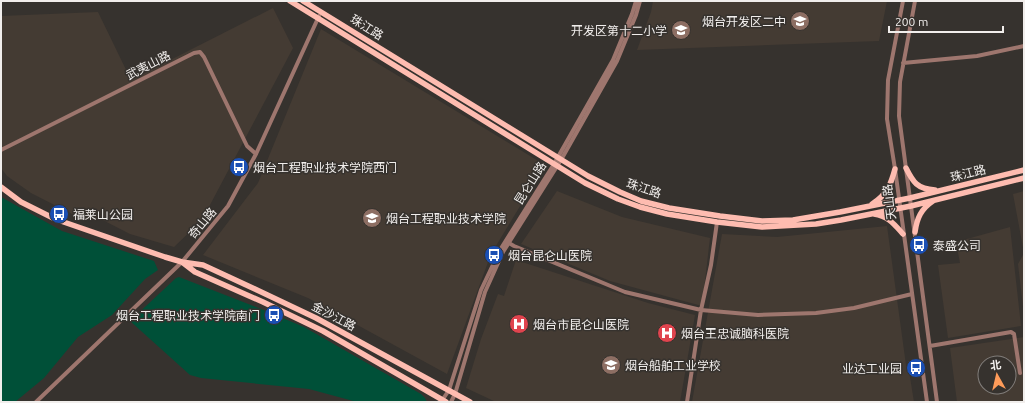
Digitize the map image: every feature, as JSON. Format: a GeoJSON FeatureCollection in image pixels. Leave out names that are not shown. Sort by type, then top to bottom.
{"type":"FeatureCollection","features":[{"type":"Feature","properties":{"kind":"main road"},"geometry":{"type":"LineString","coordinates":[[290,1],[585,183],[618,199],[640,207],[668,214],[717,222],[762,227],[816,224],[911,206],[1024,178]]}},
{"type":"Feature","properties":{"kind":"main road","name":"珠江路"},"geometry":{"type":"LineString","coordinates":[[303,1],[559,159],[620,192],[641,201],[669,208],[762,221],[793,220],[910,198],[1024,170]]}},
{"type":"Feature","properties":{"kind":"main road"},"geometry":{"type":"LineString","coordinates":[[906,168],[912,180],[921,188],[928,190],[951,188]]}},
{"type":"Feature","properties":{"kind":"main road"},"geometry":{"type":"LineString","coordinates":[[867,207],[877,201],[889,189],[895,169]]}},
{"type":"Feature","properties":{"kind":"main road","name":"金沙江路"},"geometry":{"type":"LineString","coordinates":[[1,186],[20,202],[55,219],[150,252],[182,262],[202,265],[316,318],[470,402]]}},
{"type":"Feature","properties":{"kind":"main road"},"geometry":{"type":"LineString","coordinates":[[914,232],[920,214],[924,208],[937,199]]}},
{"type":"Feature","properties":{"kind":"main road"},"geometry":{"type":"LineString","coordinates":[[868,213],[882,215],[889,219],[903,234]]}},
{"type":"Feature","properties":{"kind":"main road","name":"金沙江路"},"geometry":{"type":"LineString","coordinates":[[182,262],[195,272],[263,302],[323,331],[444,401]]}},
{"type":"Feature","properties":{"kind":"street","name":"昆仑山路"},"geometry":{"type":"LineString","coordinates":[[559,159],[613,60],[636,1]]}},
{"type":"Feature","properties":{"kind":"street","name":"昆仑山路"},"geometry":{"type":"LineString","coordinates":[[444,401],[449,390],[481,290],[500,250],[559,159],[617,61],[636,15],[640,1]]}},
{"type":"Feature","properties":{"kind":"street","name":"天山路"},"geometry":{"type":"LineString","coordinates":[[904,1],[888,80],[887,119],[927,402]]}},
{"type":"Feature","properties":{"kind":"street","name":"天山路"},"geometry":{"type":"LineString","coordinates":[[915,1],[900,82],[899,116],[937,402]]}},
{"type":"Feature","properties":{"kind":"street","name":"奇山路"},"geometry":{"type":"LineString","coordinates":[[36,402],[182,262],[228,206],[256,154],[321,12]]}},
{"type":"Feature","properties":{"kind":"street"},"geometry":{"type":"LineString","coordinates":[[903,63],[977,56],[1024,46]]}},
{"type":"Feature","properties":{"kind":"street","name":"武夷山路"},"geometry":{"type":"LineString","coordinates":[[1,150],[194,53],[200,52],[247,146],[256,154]]}},
{"type":"Feature","properties":{"kind":"street","name":"昆仑山路"},"geometry":{"type":"LineString","coordinates":[[450,402],[455,394],[485,292],[491,278],[503,252],[555,165]]}},
{"type":"Feature","properties":{"kind":"street"},"geometry":{"type":"LineString","coordinates":[[688,402],[701,310],[711,265],[717,222]]}},
{"type":"Feature","properties":{"kind":"street"},"geometry":{"type":"LineString","coordinates":[[505,241],[625,292],[701,310],[758,315],[816,313],[854,308],[912,294]]}},
{"type":"Feature","properties":{"kind":"street"},"geometry":{"type":"LineString","coordinates":[[930,346],[1011,332],[1014,334],[1020,374]]}},
{"type":"Feature","properties":{"kind":"shaded area","name":"烟台开发区二中"},"geometry":{"type":"Polygon","coordinates":[[[653,1],[887,1],[879,41],[637,50],[651,12],[653,1]]]}},
{"type":"Feature","properties":{"kind":"shaded area"},"geometry":{"type":"Polygon","coordinates":[[[273,8],[293,48],[202,220],[174,247],[130,234],[87,212],[80,218],[31,193],[7,176],[1,168],[1,16],[98,12],[131,80],[273,8]]]}},
{"type":"Feature","properties":{"kind":"shaded area","name":"烟台工程职业技术学院"},"geometry":{"type":"Polygon","coordinates":[[[321,29],[545,165],[491,254],[447,374],[308,298],[203,255],[258,183],[321,29]]]}},
{"type":"Feature","properties":{"kind":"shaded area"},"geometry":{"type":"Polygon","coordinates":[[[557,191],[622,217],[710,238],[702,306],[610,281],[521,244],[557,191]]]}},
{"type":"Feature","properties":{"kind":"shaded area"},"geometry":{"type":"Polygon","coordinates":[[[1024,191],[1024,253],[1013,194],[1024,191]]]}},
{"type":"Feature","properties":{"kind":"shaded area"},"geometry":{"type":"Polygon","coordinates":[[[887,226],[906,365],[909,371],[914,402],[692,402],[722,234],[777,237],[887,226]]]}},
{"type":"Feature","properties":{"kind":"shaded area"},"geometry":{"type":"Polygon","coordinates":[[[1010,227],[1021,326],[948,338],[938,265],[960,263],[956,242],[1010,227]]]}},
{"type":"Feature","properties":{"kind":"shaded area"},"geometry":{"type":"Polygon","coordinates":[[[1024,253],[1024,315],[1018,264],[1024,253]]]}},
{"type":"Feature","properties":{"kind":"shaded area"},"geometry":{"type":"Polygon","coordinates":[[[516,260],[648,303],[695,315],[680,402],[496,402],[466,388],[481,339],[498,294],[504,296],[516,260]]]}},
{"type":"Feature","properties":{"kind":"shaded area"},"geometry":{"type":"Polygon","coordinates":[[[1024,337],[1024,402],[957,402],[950,348],[1024,337]]]}},
{"type":"Feature","properties":{"kind":"green space"},"geometry":{"type":"Polygon","coordinates":[[[1,197],[62,231],[154,261],[158,270],[145,279],[112,315],[78,337],[44,378],[15,402],[1,402],[1,197]]]}},
{"type":"Feature","properties":{"kind":"green space"},"geometry":{"type":"Polygon","coordinates":[[[179,277],[304,327],[421,394],[427,402],[357,402],[309,389],[201,378],[190,375],[130,321],[176,278],[179,277]]]}},
{"type":"Feature","properties":{"kind":"place","name":"烟台开发区二中"},"geometry":{"type":"Point","coordinates":[800,21]}},
{"type":"Feature","properties":{"kind":"place","name":"开发区第十二小学"},"geometry":{"type":"Point","coordinates":[681,30]}},
{"type":"Feature","properties":{"kind":"place","name":"烟台工程职业技术学院西门"},"geometry":{"type":"Point","coordinates":[239,167]}},
{"type":"Feature","properties":{"kind":"place","name":"福莱山公园"},"geometry":{"type":"Point","coordinates":[59,214]}},
{"type":"Feature","properties":{"kind":"place","name":"烟台工程职业技术学院"},"geometry":{"type":"Point","coordinates":[372,218]}},
{"type":"Feature","properties":{"kind":"place","name":"泰盛公司"},"geometry":{"type":"Point","coordinates":[919,245]}},
{"type":"Feature","properties":{"kind":"place","name":"烟台昆仑山医院"},"geometry":{"type":"Point","coordinates":[494,255]}},
{"type":"Feature","properties":{"kind":"place","name":"烟台工程职业技术学院南门"},"geometry":{"type":"Point","coordinates":[274,315]}},
{"type":"Feature","properties":{"kind":"place","name":"烟台市昆仑山医院"},"geometry":{"type":"Point","coordinates":[519,324]}},
{"type":"Feature","properties":{"kind":"place","name":"烟台王忠诚脑科医院"},"geometry":{"type":"Point","coordinates":[667,333]}},
{"type":"Feature","properties":{"kind":"place","name":"烟台船舶工业学校"},"geometry":{"type":"Point","coordinates":[611,365]}},
{"type":"Feature","properties":{"kind":"place","name":"业达工业园"},"geometry":{"type":"Point","coordinates":[916,368]}}]}
